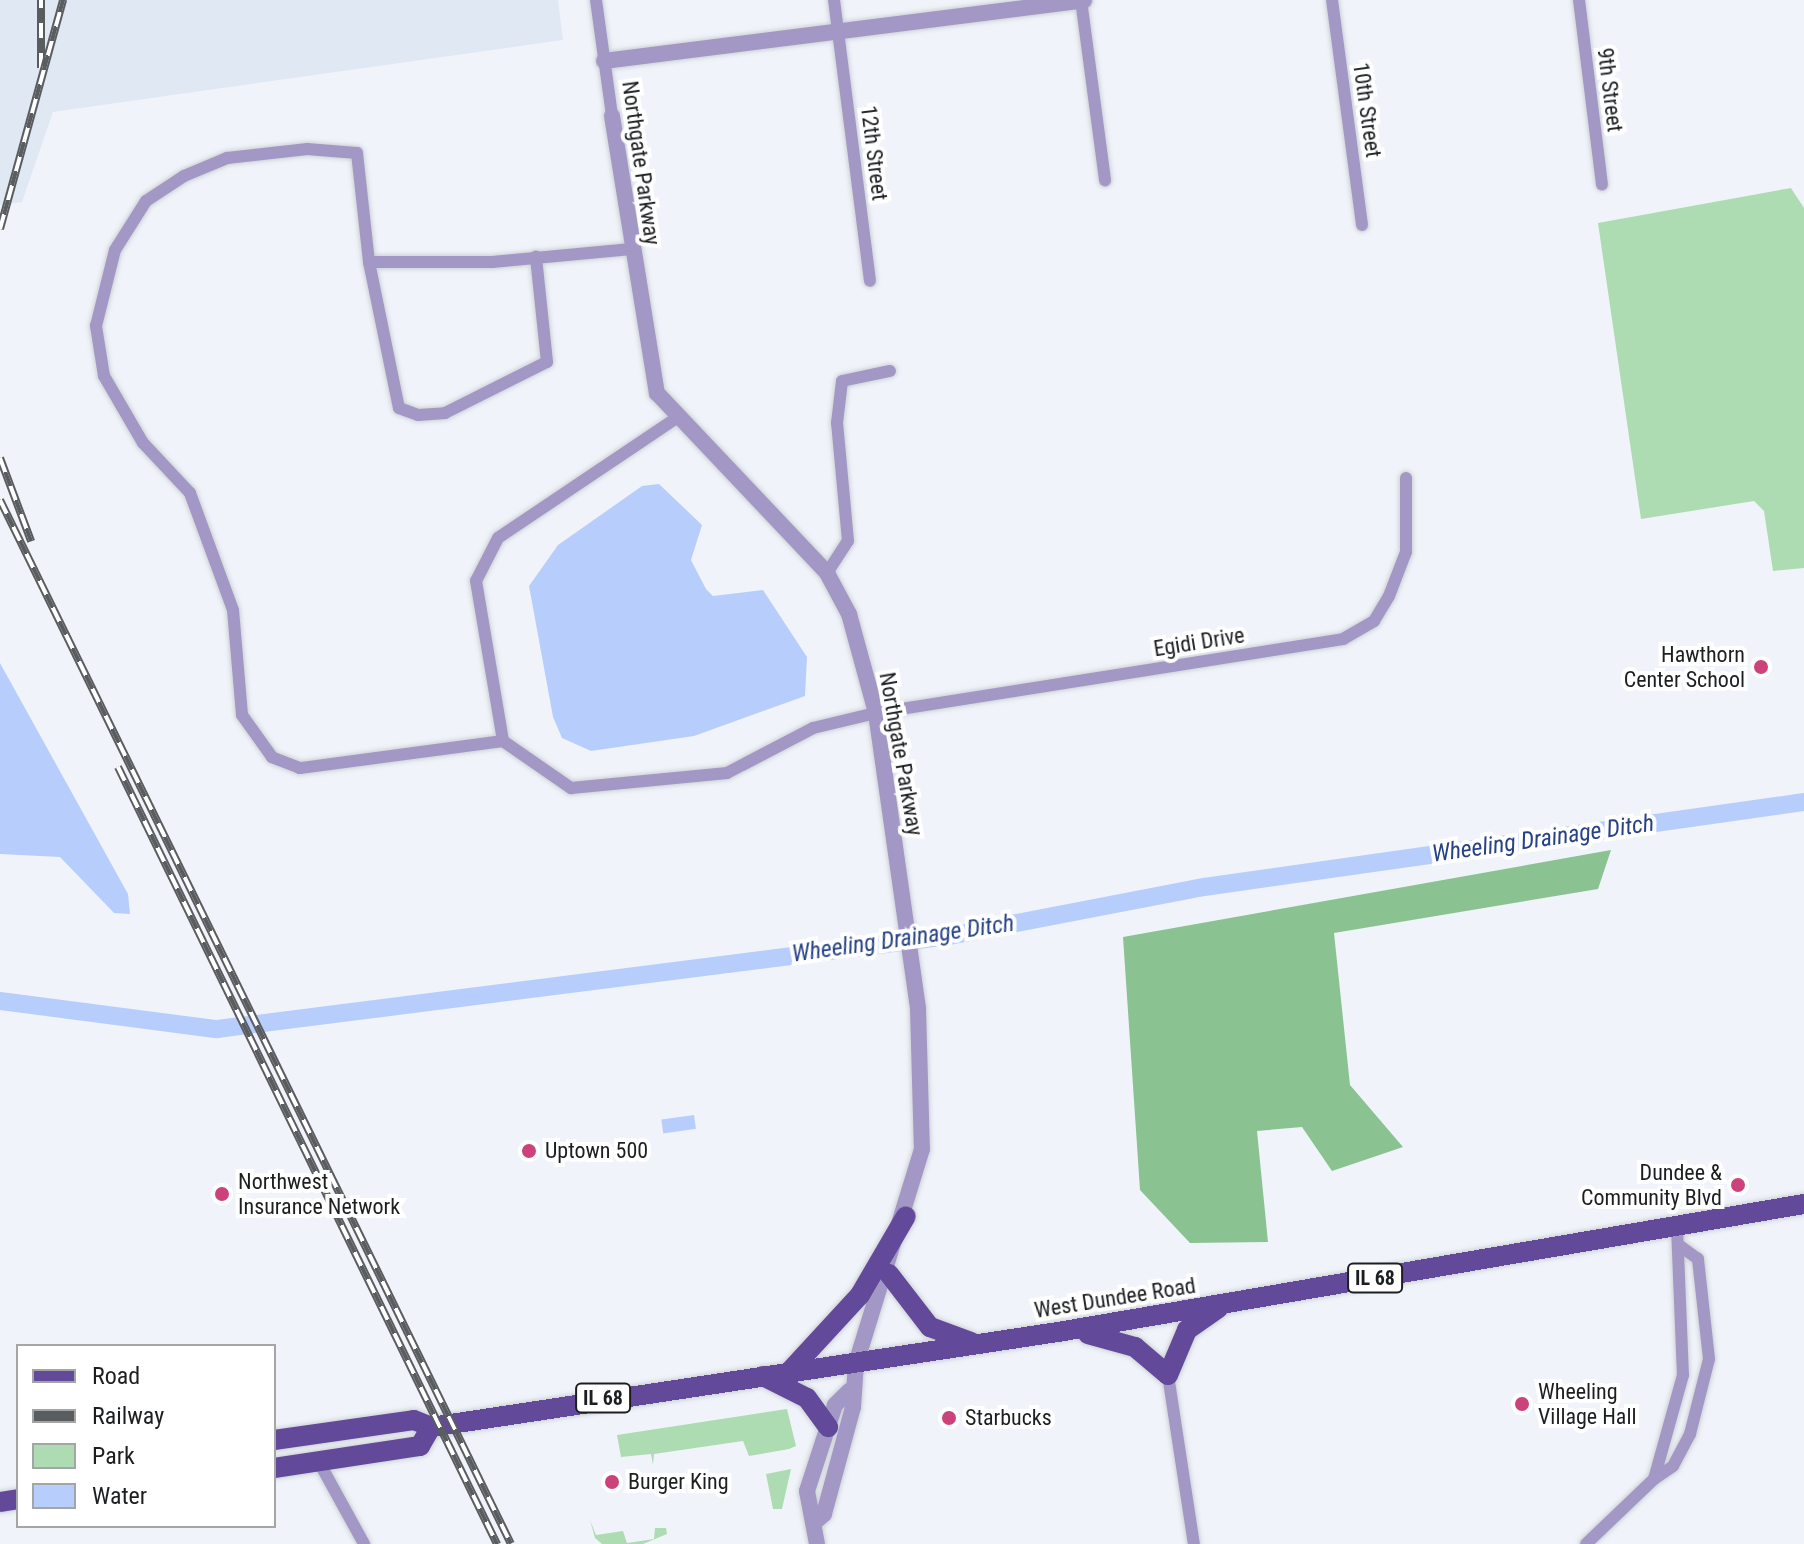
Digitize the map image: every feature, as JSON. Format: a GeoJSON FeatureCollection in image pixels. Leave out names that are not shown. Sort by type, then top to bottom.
{"type":"FeatureCollection","features":[{"type":"Feature","properties":{"kind":"main road","name":"West Dundee Road"},"geometry":{"type":"LineString","coordinates":[[276,1440],[414,1420],[431,1427],[1058,1332],[1679,1236],[1804,1204]]}},
{"type":"Feature","properties":{"kind":"main road"},"geometry":{"type":"LineString","coordinates":[[789,1372],[860,1295],[906,1216]]}},
{"type":"Feature","properties":{"kind":"main road"},"geometry":{"type":"LineString","coordinates":[[889,1274],[930,1327],[975,1344]]}},
{"type":"Feature","properties":{"kind":"main road"},"geometry":{"type":"LineString","coordinates":[[1058,1332],[1110,1336],[1168,1375],[1187,1330],[1225,1304]]}},
{"type":"Feature","properties":{"kind":"main road"},"geometry":{"type":"LineString","coordinates":[[763,1376],[807,1398],[828,1427]]}},
{"type":"Feature","properties":{"kind":"main road","name":"West Dundee Road"},"geometry":{"type":"LineString","coordinates":[[276,1468],[420,1446],[431,1427]]}},
{"type":"Feature","properties":{"kind":"street","name":"Northgate Parkway"},"geometry":{"type":"LineString","coordinates":[[596,0],[646,359],[675,419],[827,573],[849,614],[876,713],[911,974],[922,1137],[906,1216],[889,1274],[856,1363],[849,1391],[828,1427],[807,1491],[817,1544]]}},
{"type":"Feature","properties":{"kind":"street","name":"12th Street"},"geometry":{"type":"LineString","coordinates":[[834,0],[870,281]]}},
{"type":"Feature","properties":{"kind":"street"},"geometry":{"type":"LineString","coordinates":[[604,61],[1082,0],[1105,180]]}},
{"type":"Feature","properties":{"kind":"street","name":"10th Street"},"geometry":{"type":"LineString","coordinates":[[1332,0],[1362,225]]}},
{"type":"Feature","properties":{"kind":"street","name":"9th Street"},"geometry":{"type":"LineString","coordinates":[[1579,0],[1602,185]]}},
{"type":"Feature","properties":{"kind":"street"},"geometry":{"type":"LineString","coordinates":[[536,257],[547,362],[445,413],[418,415],[399,408],[369,262],[357,153],[307,149],[227,158],[184,176],[146,201],[115,250],[96,326],[104,376],[143,443],[190,493],[233,610],[242,715],[272,757],[300,768],[503,741],[476,581],[498,538],[675,419]]}},
{"type":"Feature","properties":{"kind":"street"},"geometry":{"type":"LineString","coordinates":[[369,262],[536,257],[631,249]]}},
{"type":"Feature","properties":{"kind":"street"},"geometry":{"type":"LineString","coordinates":[[827,573],[848,541],[837,423],[842,381],[890,371]]}},
{"type":"Feature","properties":{"kind":"street","name":"Egidi Drive"},"geometry":{"type":"LineString","coordinates":[[503,741],[571,788],[727,773],[813,728],[876,713],[1343,639],[1374,621],[1392,590],[1406,552],[1406,478]]}},
{"type":"Feature","properties":{"kind":"street"},"geometry":{"type":"LineString","coordinates":[[1654,1479],[1683,1375],[1673,1263],[1679,1236]]}},
{"type":"Feature","properties":{"kind":"street"},"geometry":{"type":"LineString","coordinates":[[1586,1544],[1654,1479],[1673,1466],[1690,1434],[1709,1359],[1698,1259],[1679,1236]]}},
{"type":"Feature","properties":{"kind":"street"},"geometry":{"type":"LineString","coordinates":[[1168,1375],[1194,1544]]}},
{"type":"Feature","properties":{"kind":"street","name":"Northgate Parkway"},"geometry":{"type":"LineString","coordinates":[[815,1522],[824,1514],[853,1407],[849,1391]]}},
{"type":"Feature","properties":{"kind":"street"},"geometry":{"type":"LineString","coordinates":[[319,1462],[364,1544]]}},
{"type":"Feature","properties":{"kind":"shaded area"},"geometry":{"type":"Polygon","coordinates":[[[0,0],[558,0],[563,40],[53,112],[22,202],[0,205],[0,0]]]}},
{"type":"Feature","properties":{"kind":"green space"},"geometry":{"type":"Polygon","coordinates":[[[1791,188],[1804,208],[1804,568],[1773,571],[1764,511],[1754,501],[1641,519],[1598,223],[1791,188]]]}},
{"type":"Feature","properties":{"kind":"green space"},"geometry":{"type":"Polygon","coordinates":[[[1611,850],[1598,889],[1334,933],[1350,1085],[1403,1147],[1332,1171],[1302,1127],[1257,1131],[1268,1242],[1190,1243],[1140,1190],[1123,937],[1611,850]]]}},
{"type":"Feature","properties":{"kind":"green space"},"geometry":{"type":"Polygon","coordinates":[[[787,1409],[796,1446],[789,1449],[749,1456],[743,1441],[654,1454],[653,1465],[651,1454],[621,1457],[617,1435],[787,1409]]]}},
{"type":"Feature","properties":{"kind":"green space"},"geometry":{"type":"Polygon","coordinates":[[[791,1469],[782,1509],[773,1509],[766,1474],[791,1469]]]}},
{"type":"Feature","properties":{"kind":"green space"},"geometry":{"type":"Polygon","coordinates":[[[590,1520],[596,1535],[623,1531],[627,1543],[654,1539],[655,1528],[666,1528],[667,1534],[643,1544],[602,1544],[595,1538],[590,1520]]]}},
{"type":"Feature","properties":{"kind":"water"},"geometry":{"type":"Polygon","coordinates":[[[659,484],[702,525],[691,560],[706,589],[713,596],[763,590],[807,657],[805,696],[694,736],[591,751],[562,738],[553,717],[529,586],[558,545],[642,486],[659,484]]]}},
{"type":"Feature","properties":{"kind":"water"},"geometry":{"type":"Polygon","coordinates":[[[0,663],[128,894],[130,914],[114,913],[60,857],[0,854],[0,663]]]}},
{"type":"Feature","properties":{"kind":"water"},"geometry":{"type":"Polygon","coordinates":[[[694,1115],[696,1129],[663,1133],[661,1120],[694,1115]]]}},
{"type":"Feature","properties":{"kind":"waterway","name":"Wheeling Drainage Ditch"},"geometry":{"type":"LineString","coordinates":[[0,1001],[217,1029],[949,936],[1204,887],[1804,802]]}},
{"type":"Feature","properties":{"kind":"railway"},"geometry":{"type":"LineString","coordinates":[[41,0],[41,68]]}},
{"type":"Feature","properties":{"kind":"railway"},"geometry":{"type":"LineString","coordinates":[[0,229],[63,0]]}},
{"type":"Feature","properties":{"kind":"railway"},"geometry":{"type":"LineString","coordinates":[[0,458],[31,541]]}},
{"type":"Feature","properties":{"kind":"railway"},"geometry":{"type":"LineString","coordinates":[[0,500],[511,1544]]}},
{"type":"Feature","properties":{"kind":"railway"},"geometry":{"type":"LineString","coordinates":[[118,767],[497,1544]]}},
{"type":"Feature","properties":{"kind":"place","name":"Hawthorn Center School"},"geometry":{"type":"Point","coordinates":[1761,667]}},
{"type":"Feature","properties":{"kind":"place","name":"Uptown 500"},"geometry":{"type":"Point","coordinates":[529,1151]}},
{"type":"Feature","properties":{"kind":"place","name":"Dundee & Community Blvd"},"geometry":{"type":"Point","coordinates":[1738,1185]}},
{"type":"Feature","properties":{"kind":"place","name":"Northwest Insurance Network"},"geometry":{"type":"Point","coordinates":[222,1194]}},
{"type":"Feature","properties":{"kind":"place","name":"Wheeling Village Hall"},"geometry":{"type":"Point","coordinates":[1522,1404]}},
{"type":"Feature","properties":{"kind":"place","name":"Starbucks"},"geometry":{"type":"Point","coordinates":[949,1418]}},
{"type":"Feature","properties":{"kind":"place","name":"Burger King"},"geometry":{"type":"Point","coordinates":[612,1482]}}]}
